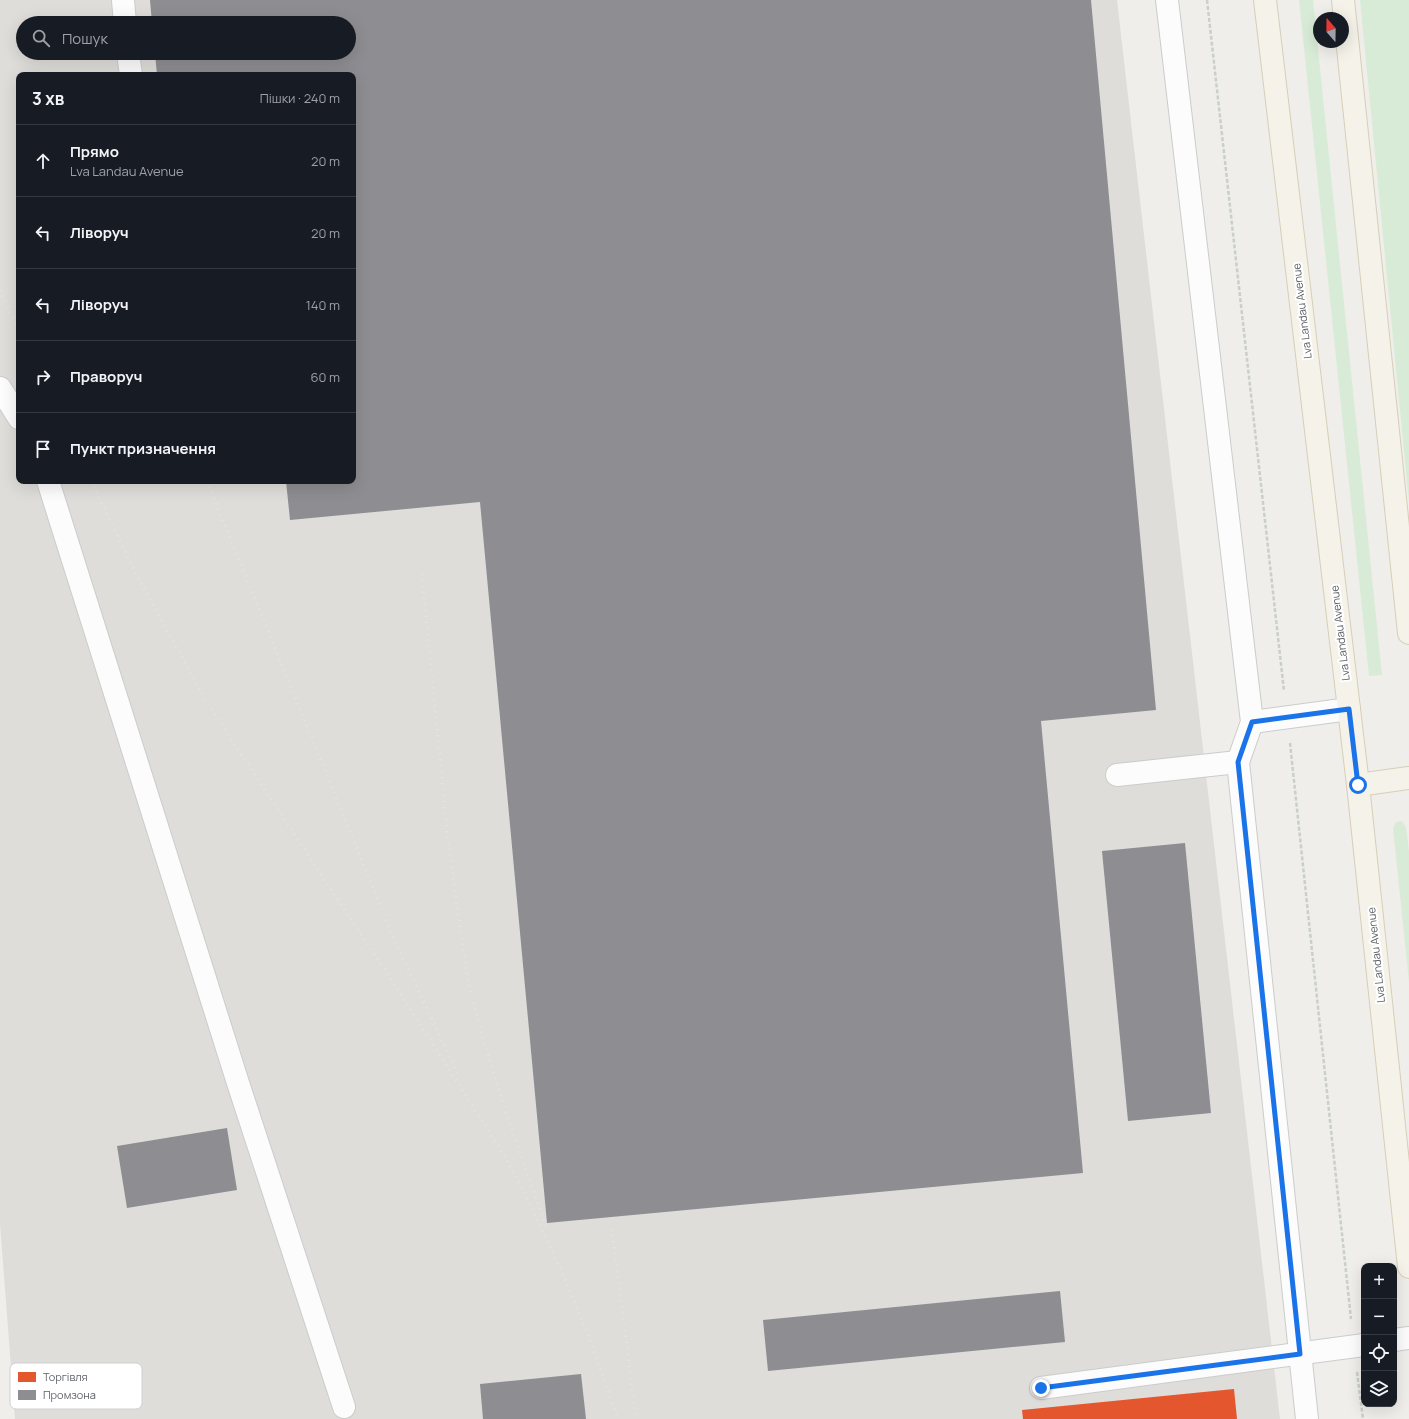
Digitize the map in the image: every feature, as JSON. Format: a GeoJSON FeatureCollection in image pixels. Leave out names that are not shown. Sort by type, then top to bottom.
{"type":"FeatureCollection","features":[{"type":"Feature","properties":{"kind":"main road","name":"Lva Landau Avenue"},"geometry":{"type":"LineString","coordinates":[[1265,0],[1358,785],[1409,1267]]}},
{"type":"Feature","properties":{"kind":"main road"},"geometry":{"type":"LineString","coordinates":[[1343,0],[1409,633]]}},
{"type":"Feature","properties":{"kind":"main road"},"geometry":{"type":"LineString","coordinates":[[1358,785],[1409,778]]}},
{"type":"Feature","properties":{"kind":"lane"},"geometry":{"type":"LineString","coordinates":[[123,0],[124,16]]}},
{"type":"Feature","properties":{"kind":"lane"},"geometry":{"type":"LineString","coordinates":[[1167,0],[1252,722],[1238,762],[1306,1419]]}},
{"type":"Feature","properties":{"kind":"lane"},"geometry":{"type":"LineString","coordinates":[[129,60],[131,72]]}},
{"type":"Feature","properties":{"kind":"lane"},"geometry":{"type":"LineString","coordinates":[[0,388],[16,413]]}},
{"type":"Feature","properties":{"kind":"lane"},"geometry":{"type":"LineString","coordinates":[[49,484],[236,1075],[344,1407]]}},
{"type":"Feature","properties":{"kind":"lane"},"geometry":{"type":"LineString","coordinates":[[1252,722],[1349,709]]}},
{"type":"Feature","properties":{"kind":"lane"},"geometry":{"type":"LineString","coordinates":[[1117,775],[1238,762]]}},
{"type":"Feature","properties":{"kind":"lane"},"geometry":{"type":"LineString","coordinates":[[1397,1340],[1409,1338]]}},
{"type":"Feature","properties":{"kind":"lane"},"geometry":{"type":"LineString","coordinates":[[1041,1388],[1361,1345]]}},
{"type":"Feature","properties":{"kind":"shaded area"},"geometry":{"type":"Polygon","coordinates":[[[0,0],[1117,0],[1280,1419],[15,1419],[14,1409],[142,1409],[142,1363],[11,1363],[0,1224],[0,0]]]}},
{"type":"Feature","properties":{"kind":"green space"},"geometry":{"type":"Polygon","coordinates":[[[1299,0],[1313,0],[1314,12],[1313,12],[1313,48],[1318,48],[1382,675],[1369,676],[1299,0]]]}},
{"type":"Feature","properties":{"kind":"green space"},"geometry":{"type":"Polygon","coordinates":[[[1360,0],[1409,0],[1409,502],[1360,0]]]}},
{"type":"Feature","properties":{"kind":"green space"},"geometry":{"type":"Polygon","coordinates":[[[1402,821],[1406,827],[1409,852],[1409,982],[1393,828],[1396,822],[1402,821]]]}},
{"type":"Feature","properties":{"kind":"building: Торгівля"},"geometry":{"type":"Polygon","coordinates":[[[1234,1389],[1237,1419],[1023,1419],[1022,1410],[1234,1389]]]}},
{"type":"Feature","properties":{"kind":"building: Промзона"},"geometry":{"type":"Polygon","coordinates":[[[150,0],[1091,0],[1156,710],[1041,721],[1083,1173],[547,1223],[480,502],[290,520],[286,484],[356,484],[356,72],[157,72],[156,60],[356,60],[356,16],[151,16],[150,0]]]}},
{"type":"Feature","properties":{"kind":"building: Промзона"},"geometry":{"type":"Polygon","coordinates":[[[1185,843],[1211,1113],[1128,1121],[1102,851],[1185,843]]]}},
{"type":"Feature","properties":{"kind":"building: Промзона"},"geometry":{"type":"Polygon","coordinates":[[[227,1128],[237,1190],[127,1208],[117,1146],[227,1128]]]}},
{"type":"Feature","properties":{"kind":"building: Промзона"},"geometry":{"type":"Polygon","coordinates":[[[1060,1291],[1065,1342],[768,1371],[763,1320],[1060,1291]]]}},
{"type":"Feature","properties":{"kind":"building: Промзона"},"geometry":{"type":"Polygon","coordinates":[[[581,1374],[586,1419],[483,1419],[480,1384],[581,1374]]]}},
{"type":"Feature","properties":{"kind":"railway"},"geometry":{"type":"LineString","coordinates":[[0,290],[16,325]]}},
{"type":"Feature","properties":{"kind":"railway"},"geometry":{"type":"LineString","coordinates":[[92,484],[134,570],[206,701],[398,990],[504,1155],[523,1190],[560,1268],[587,1332],[618,1419]]}},
{"type":"Feature","properties":{"kind":"railway"},"geometry":{"type":"LineString","coordinates":[[208,484],[395,942],[459,1076]]}},
{"type":"Feature","properties":{"kind":"railway"},"geometry":{"type":"LineString","coordinates":[[422,574],[448,841],[468,980],[480,1027],[507,1116],[546,1226]]}},
{"type":"Feature","properties":{"kind":"railway"},"geometry":{"type":"LineString","coordinates":[[612,1229],[636,1419]]}},
{"type":"Feature","properties":{"kind":"route"},"geometry":{"type":"LineString","coordinates":[[1041,1388],[1300,1354],[1238,762],[1252,722],[1349,709],[1358,785]]}}]}
